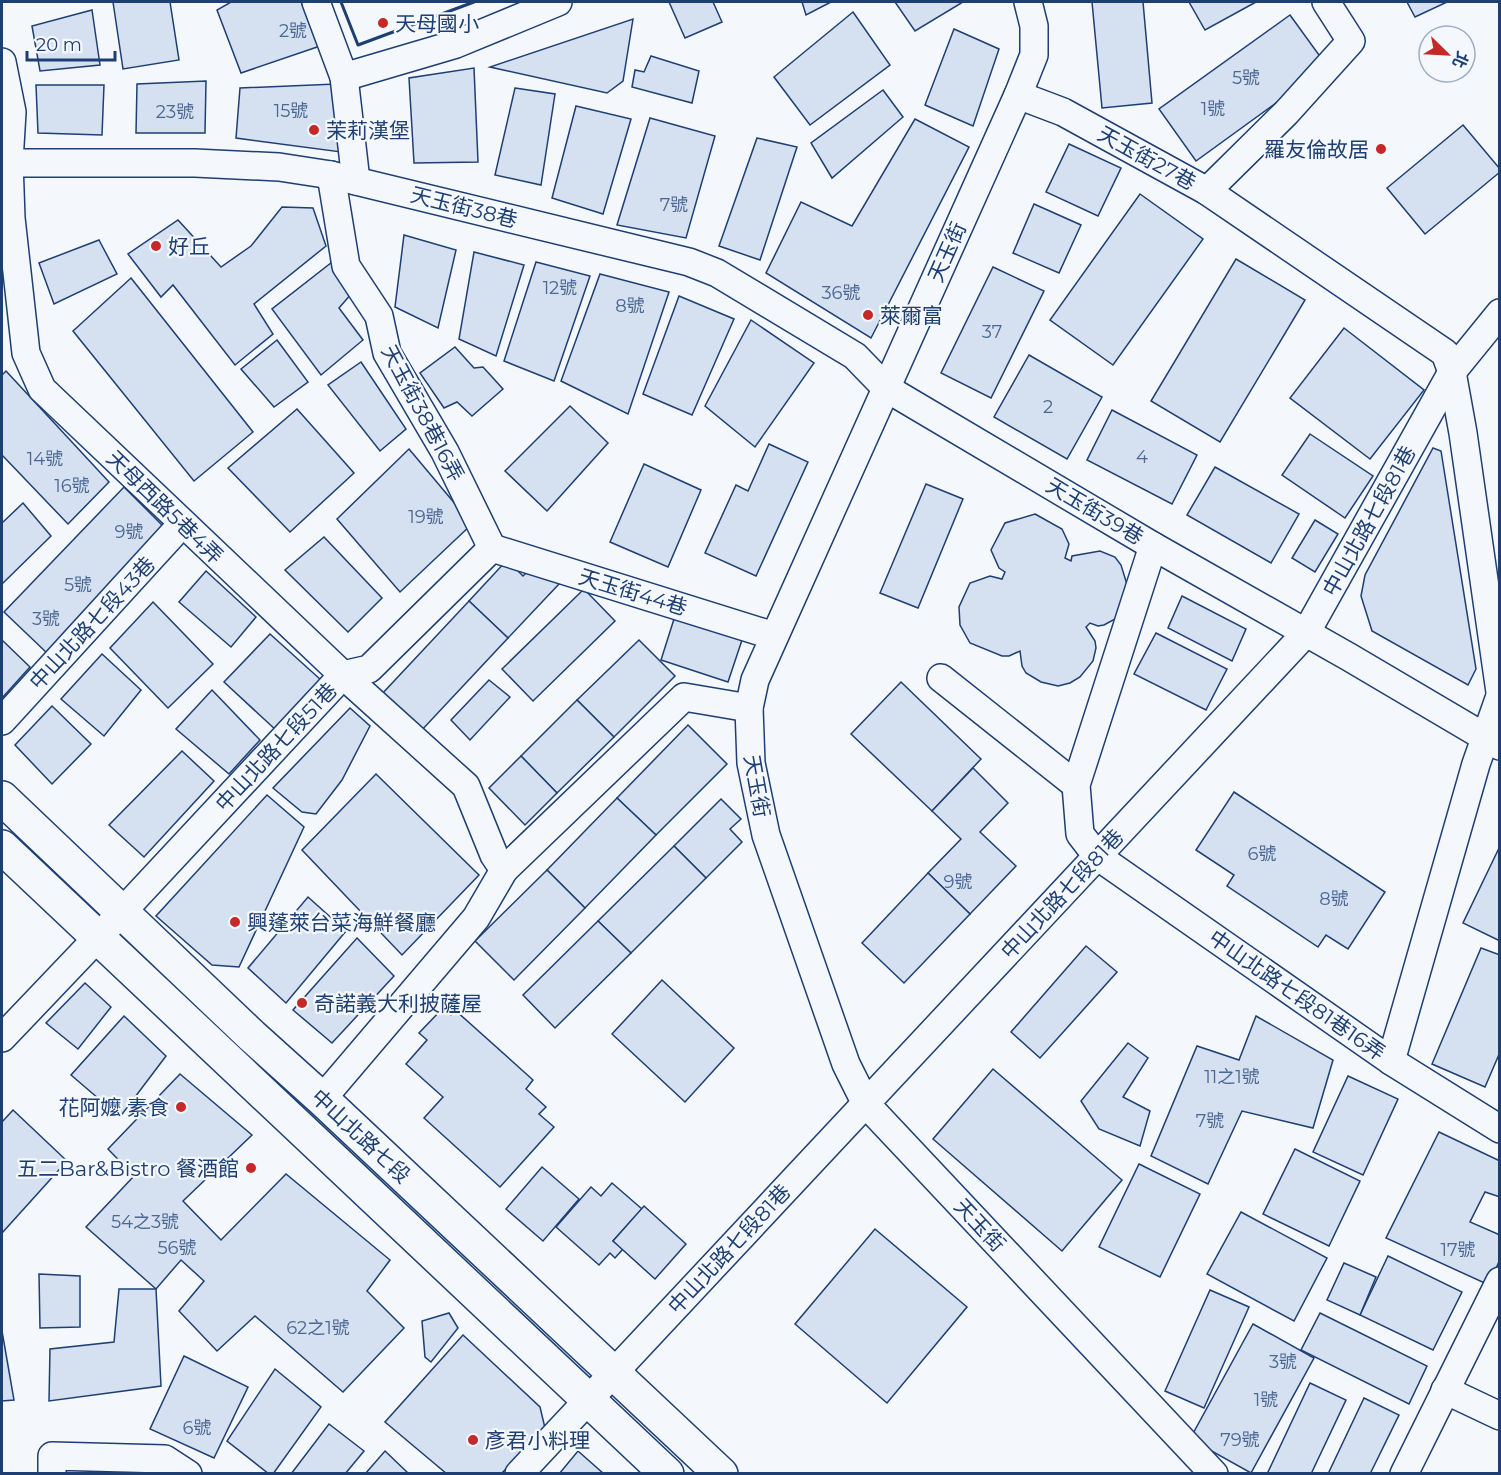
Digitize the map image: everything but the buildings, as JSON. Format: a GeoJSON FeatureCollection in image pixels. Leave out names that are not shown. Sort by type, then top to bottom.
{"type":"FeatureCollection","features":[{"type":"Feature","properties":{"kind":"main road","name":"中山北路七段"},"geometry":{"type":"LineString","coordinates":[[2,798],[252,1036],[721,1473]]}},
{"type":"Feature","properties":{"kind":"main road","name":"中山北路七段"},"geometry":{"type":"LineString","coordinates":[[2,848],[667,1473]]}},
{"type":"Feature","properties":{"kind":"street","name":"天玉街38巷16弄"},"geometry":{"type":"LineString","coordinates":[[316,2],[344,77],[343,178],[346,266],[379,316],[387,353],[445,452],[492,548]]}},
{"type":"Feature","properties":{"kind":"street"},"geometry":{"type":"LineString","coordinates":[[344,77],[456,44],[558,2]]}},
{"type":"Feature","properties":{"kind":"street","name":"天玉街"},"geometry":{"type":"LineString","coordinates":[[1028,2],[1034,26],[1034,55],[1018,95],[755,680],[749,708],[751,763],[766,835],[846,1064],[866,1104],[1214,1473]]}},
{"type":"Feature","properties":{"kind":"street","name":"天玉街27巷"},"geometry":{"type":"LineString","coordinates":[[1018,95],[1063,112],[1208,191],[1286,113],[1351,41],[1326,2]]}},
{"type":"Feature","properties":{"kind":"street","name":"天母西路5巷4弄"},"geometry":{"type":"LineString","coordinates":[[2,62],[12,112],[5,163],[26,353],[42,389],[342,675],[466,786],[495,855],[504,870]]}},
{"type":"Feature","properties":{"kind":"street","name":"天玉街38巷"},"geometry":{"type":"LineString","coordinates":[[5,163],[195,163],[279,167],[343,178],[689,262],[717,273],[855,356],[886,388]]}},
{"type":"Feature","properties":{"kind":"street"},"geometry":{"type":"LineString","coordinates":[[1208,191],[1445,353],[1452,372],[1463,433],[1500,694],[1492,741],[1391,1061]]}},
{"type":"Feature","properties":{"kind":"street","name":"中山北路七段81巷"},"geometry":{"type":"LineString","coordinates":[[519,1473],[1306,633],[1452,372],[1500,313]]}},
{"type":"Feature","properties":{"kind":"street","name":"天玉街39巷"},"geometry":{"type":"LineString","coordinates":[[886,388],[1153,546],[1492,741]]}},
{"type":"Feature","properties":{"kind":"street","name":"中山北路七段43巷"},"geometry":{"type":"LineString","coordinates":[[2,721],[182,524]]}},
{"type":"Feature","properties":{"kind":"street"},"geometry":{"type":"LineString","coordinates":[[941,678],[1076,785],[1153,546]]}},
{"type":"Feature","properties":{"kind":"street","name":"天玉街44巷"},"geometry":{"type":"LineString","coordinates":[[492,548],[774,636]]}},
{"type":"Feature","properties":{"kind":"street","name":"中山北路七段51巷"},"geometry":{"type":"LineString","coordinates":[[2,1038],[342,675],[369,669],[492,548]]}},
{"type":"Feature","properties":{"kind":"street"},"geometry":{"type":"LineString","coordinates":[[322,1099],[476,918],[504,870],[684,697],[749,708]]}},
{"type":"Feature","properties":{"kind":"street","name":"中山北路七段81巷16弄"},"geometry":{"type":"LineString","coordinates":[[1076,785],[1080,834],[1097,856],[1391,1061],[1500,1129]]}},
{"type":"Feature","properties":{"kind":"street"},"geometry":{"type":"LineString","coordinates":[[1404,1473],[1500,1281]]}},
{"type":"Feature","properties":{"kind":"street"},"geometry":{"type":"LineString","coordinates":[[1445,1390],[1500,1416]]}},
{"type":"Feature","properties":{"kind":"street"},"geometry":{"type":"LineString","coordinates":[[52,1473],[52,1456],[165,1459],[188,1473]]}},
{"type":"Feature","properties":{"kind":"wall"},"geometry":{"type":"LineString","coordinates":[[341,2],[358,45],[474,2]]}},
{"type":"Feature","properties":{"kind":"place","name":"天母國小"},"geometry":{"type":"Point","coordinates":[383,23]}},
{"type":"Feature","properties":{"kind":"place","name":"茉莉漢堡"},"geometry":{"type":"Point","coordinates":[314,130]}},
{"type":"Feature","properties":{"kind":"place","name":"羅友倫故居"},"geometry":{"type":"Point","coordinates":[1381,149]}},
{"type":"Feature","properties":{"kind":"place","name":"好丘"},"geometry":{"type":"Point","coordinates":[156,246]}},
{"type":"Feature","properties":{"kind":"place","name":"萊爾富"},"geometry":{"type":"Point","coordinates":[868,315]}},
{"type":"Feature","properties":{"kind":"place","name":"興蓬萊台菜海鮮餐廳"},"geometry":{"type":"Point","coordinates":[235,922]}},
{"type":"Feature","properties":{"kind":"place","name":"奇諾義大利披薩屋"},"geometry":{"type":"Point","coordinates":[302,1003]}},
{"type":"Feature","properties":{"kind":"place","name":"花阿嬤 素食"},"geometry":{"type":"Point","coordinates":[181,1107]}},
{"type":"Feature","properties":{"kind":"place","name":"五二Bar&Bistro 餐酒館"},"geometry":{"type":"Point","coordinates":[251,1168]}},
{"type":"Feature","properties":{"kind":"place","name":"彥君小料理"},"geometry":{"type":"Point","coordinates":[473,1440]}}]}
